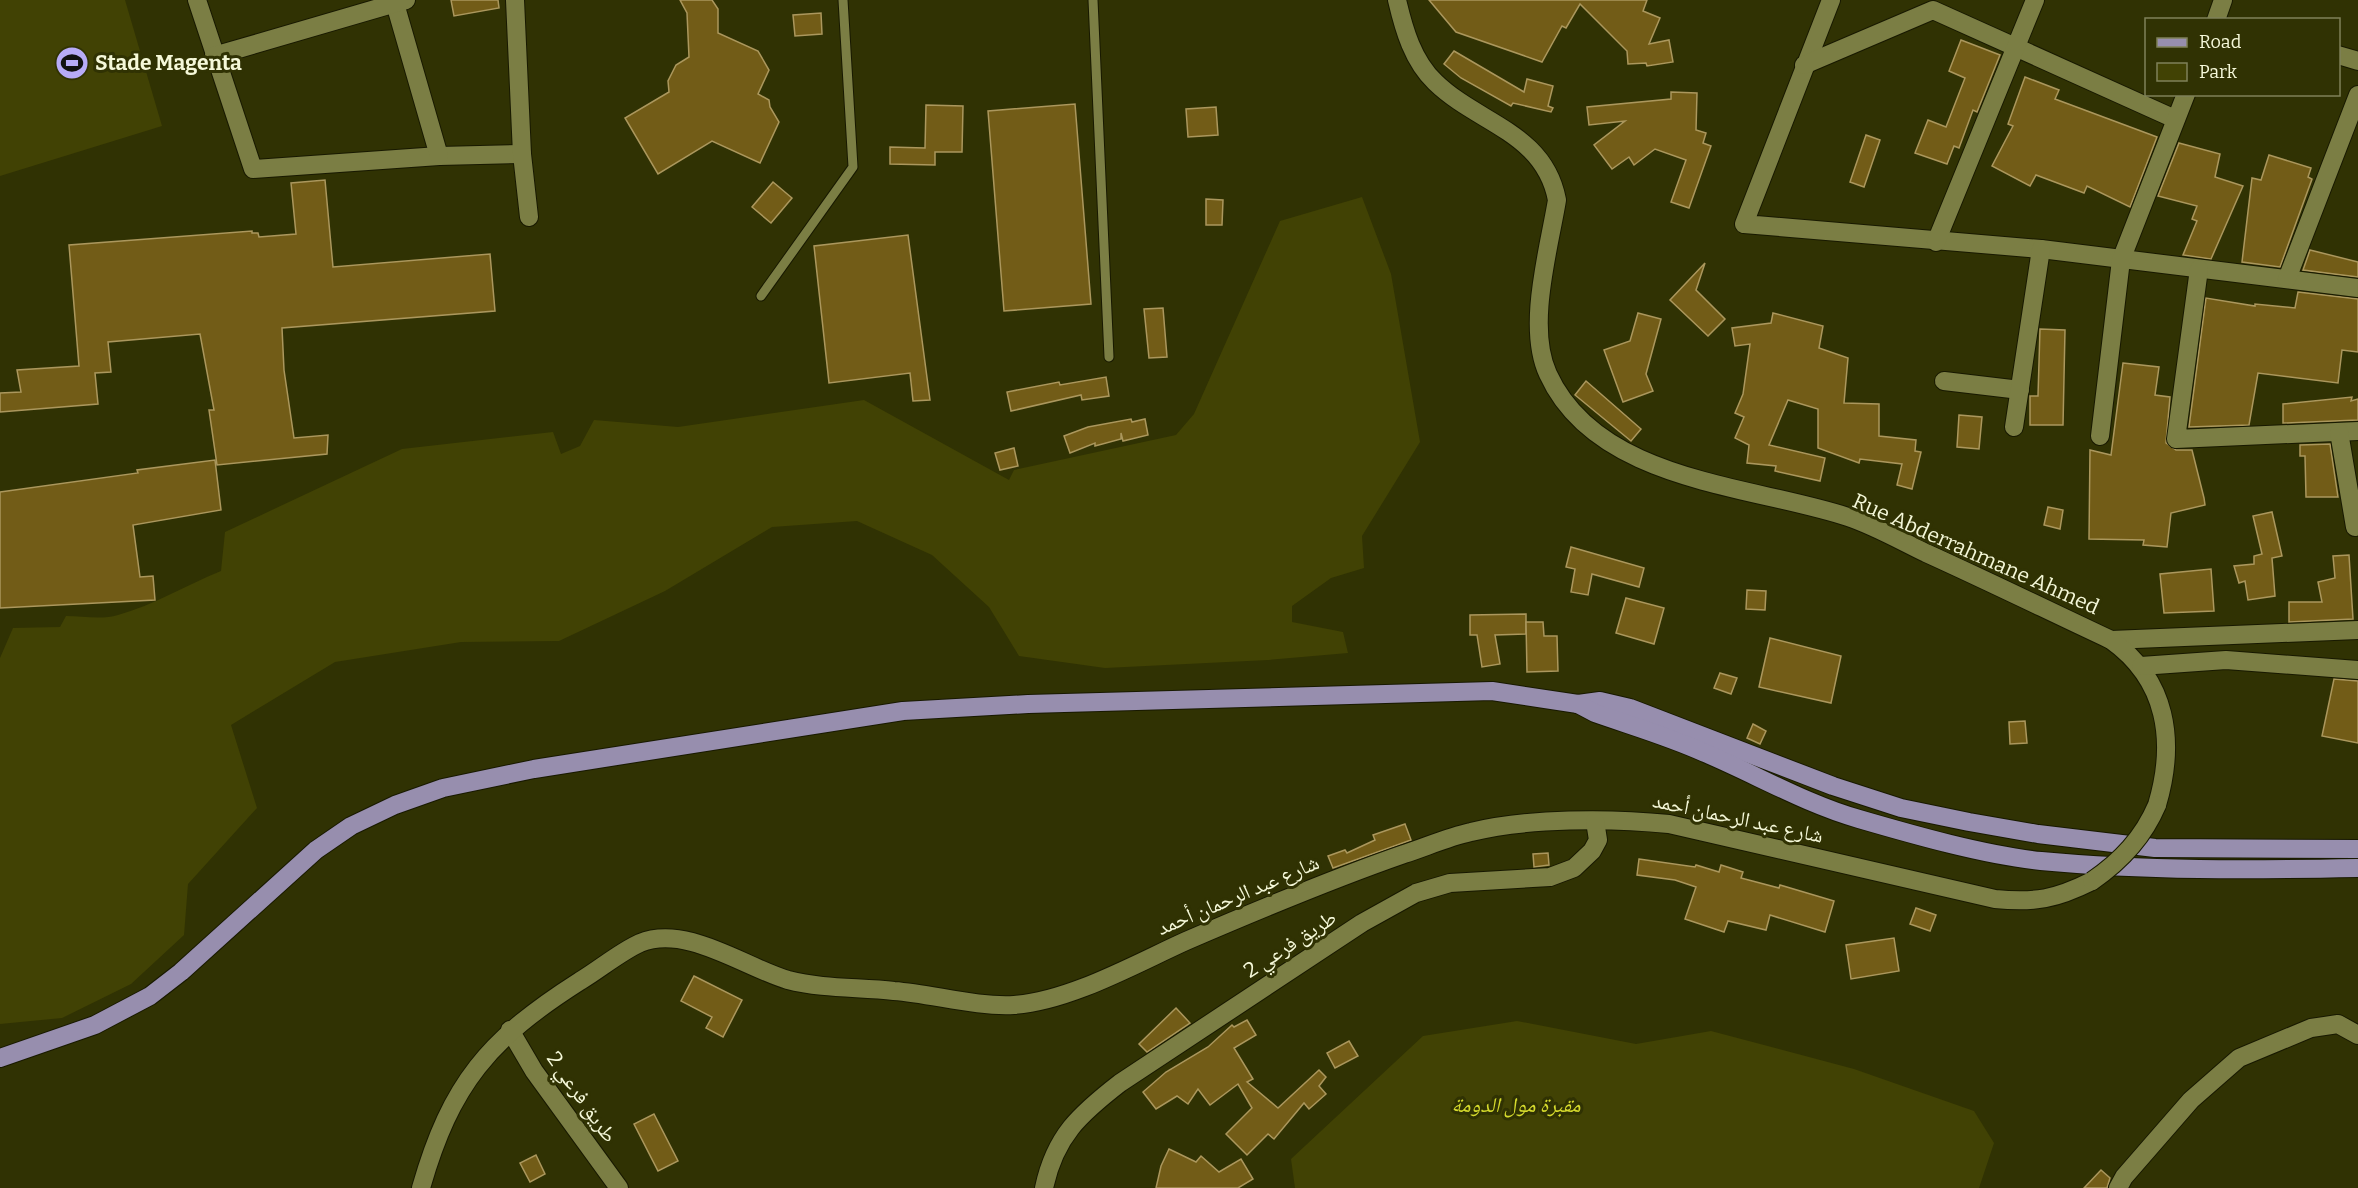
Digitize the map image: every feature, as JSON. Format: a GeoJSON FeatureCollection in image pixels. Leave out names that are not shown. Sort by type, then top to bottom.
{"type":"FeatureCollection","features":[{"type":"Feature","properties":{"kind":"main road"},"geometry":{"type":"LineString","coordinates":[[0,1058],[95,1025],[150,996],[181,972],[316,850],[351,826],[395,805],[443,788],[534,769],[903,711],[1028,704],[1492,691],[1578,704],[1600,701],[1630,708],[1833,786],[1901,808],[1969,822],[2038,834],[2155,848],[2358,849]]}},
{"type":"Feature","properties":{"kind":"main road"},"geometry":{"type":"LineString","coordinates":[[1578,704],[1594,713],[1702,752],[1817,804],[1858,819],[2038,861],[2236,871],[2358,868]]}},
{"type":"Feature","properties":{"kind":"street"},"geometry":{"type":"LineString","coordinates":[[197,0],[253,169],[439,156],[522,154]]}},
{"type":"Feature","properties":{"kind":"street"},"geometry":{"type":"LineString","coordinates":[[515,0],[522,154],[529,217]]}},
{"type":"Feature","properties":{"kind":"street","name":"Rue Abderrahmane Ahmed"},"geometry":{"type":"LineString","coordinates":[[1397,0],[1416,57],[1435,82],[1529,147],[1554,181],[1557,200],[1540,307],[1541,351],[1547,373],[1558,392],[1592,428],[1619,448],[1649,464],[1765,498],[1849,517],[2111,640],[2130,654],[2153,683],[2164,722],[2165,764],[2157,805]]}},
{"type":"Feature","properties":{"kind":"street"},"geometry":{"type":"LineString","coordinates":[[1830,0],[1744,224],[1936,242],[2041,249],[2358,288]]}},
{"type":"Feature","properties":{"kind":"street"},"geometry":{"type":"LineString","coordinates":[[1936,242],[2035,0]]}},
{"type":"Feature","properties":{"kind":"street"},"geometry":{"type":"LineString","coordinates":[[2217,18],[2223,0]]}},
{"type":"Feature","properties":{"kind":"street"},"geometry":{"type":"LineString","coordinates":[[214,56],[398,1],[439,156]]}},
{"type":"Feature","properties":{"kind":"street"},"geometry":{"type":"LineString","coordinates":[[1804,65],[1933,10],[2175,119]]}},
{"type":"Feature","properties":{"kind":"street"},"geometry":{"type":"LineString","coordinates":[[2340,56],[2358,61]]}},
{"type":"Feature","properties":{"kind":"street"},"geometry":{"type":"LineString","coordinates":[[2287,279],[2358,95]]}},
{"type":"Feature","properties":{"kind":"street"},"geometry":{"type":"LineString","coordinates":[[2100,436],[2121,260],[2185,96]]}},
{"type":"Feature","properties":{"kind":"street"},"geometry":{"type":"LineString","coordinates":[[2014,427],[2041,249]]}},
{"type":"Feature","properties":{"kind":"street"},"geometry":{"type":"LineString","coordinates":[[2199,269],[2176,440],[2358,431]]}},
{"type":"Feature","properties":{"kind":"street"},"geometry":{"type":"LineString","coordinates":[[1944,381],[2020,390]]}},
{"type":"Feature","properties":{"kind":"street"},"geometry":{"type":"LineString","coordinates":[[2339,432],[2355,526]]}},
{"type":"Feature","properties":{"kind":"street"},"geometry":{"type":"LineString","coordinates":[[2111,640],[2358,630]]}},
{"type":"Feature","properties":{"kind":"street"},"geometry":{"type":"LineString","coordinates":[[2141,666],[2226,660],[2358,670]]}},
{"type":"Feature","properties":{"kind":"street","name":"شارع عبد الرحمان أحمد"},"geometry":{"type":"LineString","coordinates":[[421,1188],[441,1128],[460,1089],[484,1057],[510,1030],[542,1006],[639,944],[663,937],[689,941],[788,980],[819,986],[894,991],[1012,1005],[1042,1000],[1102,978],[1334,878],[1451,837],[1500,827],[1595,821],[1669,824],[1995,899],[2024,902],[2048,899],[2092,881],[2124,855],[2150,822],[2157,805]]}},
{"type":"Feature","properties":{"kind":"street","name":"طريق فرعي 2"},"geometry":{"type":"LineString","coordinates":[[1044,1188],[1048,1168],[1066,1133],[1092,1105],[1120,1083],[1362,924],[1416,893],[1450,883],[1550,877],[1574,868],[1592,850],[1598,840],[1595,821]]}},
{"type":"Feature","properties":{"kind":"street"},"geometry":{"type":"LineString","coordinates":[[2118,1188],[2124,1177],[2191,1100],[2239,1058],[2311,1028],[2337,1024],[2358,1035]]}},
{"type":"Feature","properties":{"kind":"street","name":"طريق فرعي 2"},"geometry":{"type":"LineString","coordinates":[[510,1030],[534,1071],[619,1188]]}},
{"type":"Feature","properties":{"kind":"lane"},"geometry":{"type":"LineString","coordinates":[[761,296],[853,167],[843,0]]}},
{"type":"Feature","properties":{"kind":"lane"},"geometry":{"type":"LineString","coordinates":[[1093,0],[1109,357]]}},
{"type":"Feature","properties":{"kind":"green space","name":"Stade Magenta"},"geometry":{"type":"Polygon","coordinates":[[[0,0],[125,0],[162,126],[0,176],[0,0]]]}},
{"type":"Feature","properties":{"kind":"green space"},"geometry":{"type":"Polygon","coordinates":[[[1362,197],[1391,274],[1420,442],[1362,536],[1364,568],[1331,578],[1292,606],[1292,622],[1343,632],[1348,653],[1268,660],[1105,668],[1019,656],[989,607],[932,555],[857,521],[772,527],[665,591],[559,641],[461,642],[335,662],[231,725],[257,808],[188,884],[184,935],[131,984],[62,1018],[0,1024],[0,658],[13,628],[60,627],[66,616],[99,618],[131,611],[221,571],[225,532],[402,449],[553,432],[561,454],[580,446],[594,420],[678,427],[864,400],[1009,480],[1014,470],[1176,435],[1194,414],[1280,221],[1362,197]]]}},
{"type":"Feature","properties":{"kind":"green space","name":"مقبرة مول الدومة"},"geometry":{"type":"Polygon","coordinates":[[[1517,1021],[1636,1044],[1711,1031],[1854,1069],[1974,1111],[1994,1143],[1979,1188],[1295,1188],[1291,1159],[1423,1036],[1517,1021]]]}},
{"type":"Feature","properties":{"kind":"building"},"geometry":{"type":"Polygon","coordinates":[[[451,0],[498,0],[499,8],[454,16],[451,0]]]}},
{"type":"Feature","properties":{"kind":"building"},"geometry":{"type":"Polygon","coordinates":[[[680,0],[712,0],[718,9],[718,33],[758,51],[769,70],[758,94],[769,100],[770,107],[779,122],[760,163],[712,141],[658,174],[625,118],[669,92],[668,81],[676,65],[689,57],[687,13],[680,0]]]}},
{"type":"Feature","properties":{"kind":"building"},"geometry":{"type":"Polygon","coordinates":[[[1429,0],[1647,0],[1643,11],[1660,18],[1649,44],[1669,40],[1673,62],[1647,66],[1646,63],[1628,64],[1627,51],[1580,4],[1566,28],[1562,26],[1542,62],[1456,32],[1429,0]]]}},
{"type":"Feature","properties":{"kind":"building"},"geometry":{"type":"Polygon","coordinates":[[[821,13],[822,34],[795,36],[793,15],[821,13]]]}},
{"type":"Feature","properties":{"kind":"building"},"geometry":{"type":"Polygon","coordinates":[[[1961,40],[2000,55],[1977,112],[1973,110],[1959,148],[1954,146],[1947,164],[1915,153],[1928,120],[1946,127],[1965,78],[1949,71],[1961,40]]]}},
{"type":"Feature","properties":{"kind":"building"},"geometry":{"type":"Polygon","coordinates":[[[1454,51],[1524,92],[1527,79],[1553,86],[1548,106],[1553,108],[1551,112],[1513,103],[1511,106],[1461,78],[1444,64],[1454,51]]]}},
{"type":"Feature","properties":{"kind":"building"},"geometry":{"type":"Polygon","coordinates":[[[2025,77],[2059,90],[2055,99],[2157,137],[2130,207],[2087,186],[2084,193],[2036,175],[2030,186],[1992,166],[2013,126],[2008,124],[2025,77]]]}},
{"type":"Feature","properties":{"kind":"building"},"geometry":{"type":"Polygon","coordinates":[[[1671,92],[1697,93],[1696,130],[1706,133],[1703,143],[1711,146],[1689,208],[1671,202],[1686,160],[1655,149],[1634,165],[1629,157],[1612,169],[1594,145],[1625,121],[1589,125],[1587,107],[1671,99],[1671,92]]]}},
{"type":"Feature","properties":{"kind":"building"},"geometry":{"type":"Polygon","coordinates":[[[1075,104],[1091,304],[1004,311],[988,111],[1075,104]]]}},
{"type":"Feature","properties":{"kind":"building"},"geometry":{"type":"Polygon","coordinates":[[[926,105],[963,106],[962,152],[935,152],[935,165],[890,164],[890,147],[925,148],[926,105]]]}},
{"type":"Feature","properties":{"kind":"building"},"geometry":{"type":"Polygon","coordinates":[[[1216,107],[1218,135],[1188,137],[1186,109],[1216,107]]]}},
{"type":"Feature","properties":{"kind":"building"},"geometry":{"type":"Polygon","coordinates":[[[1866,135],[1880,140],[1864,187],[1850,182],[1866,135]]]}},
{"type":"Feature","properties":{"kind":"building"},"geometry":{"type":"Polygon","coordinates":[[[2179,143],[2220,154],[2215,177],[2243,186],[2211,259],[2183,255],[2197,221],[2192,219],[2197,206],[2158,196],[2179,143]]]}},
{"type":"Feature","properties":{"kind":"building"},"geometry":{"type":"Polygon","coordinates":[[[2269,155],[2311,168],[2308,177],[2312,179],[2280,267],[2242,262],[2252,178],[2261,180],[2269,155]]]}},
{"type":"Feature","properties":{"kind":"building"},"geometry":{"type":"Polygon","coordinates":[[[325,180],[333,267],[490,254],[495,311],[282,328],[284,370],[294,438],[328,435],[327,454],[217,465],[209,410],[214,410],[200,334],[108,342],[111,372],[95,373],[98,404],[0,412],[0,393],[21,392],[17,370],[79,366],[69,245],[252,231],[252,233],[258,233],[259,237],[296,234],[291,183],[325,180]]]}},
{"type":"Feature","properties":{"kind":"building"},"geometry":{"type":"Polygon","coordinates":[[[773,182],[792,198],[771,223],[752,207],[773,182]]]}},
{"type":"Feature","properties":{"kind":"building"},"geometry":{"type":"Polygon","coordinates":[[[1206,199],[1223,200],[1222,225],[1206,225],[1206,199]]]}},
{"type":"Feature","properties":{"kind":"building"},"geometry":{"type":"Polygon","coordinates":[[[908,235],[930,400],[913,401],[910,373],[829,383],[814,246],[908,235]]]}},
{"type":"Feature","properties":{"kind":"building"},"geometry":{"type":"Polygon","coordinates":[[[2310,250],[2358,262],[2358,277],[2303,270],[2310,250]]]}},
{"type":"Feature","properties":{"kind":"building"},"geometry":{"type":"Polygon","coordinates":[[[1705,263],[1696,290],[1725,319],[1708,336],[1670,300],[1705,263]]]}},
{"type":"Feature","properties":{"kind":"building"},"geometry":{"type":"Polygon","coordinates":[[[2298,292],[2358,299],[2358,352],[2342,350],[2338,383],[2258,373],[2249,425],[2189,427],[2206,298],[2255,306],[2255,304],[2295,308],[2298,292]]]}},
{"type":"Feature","properties":{"kind":"building"},"geometry":{"type":"Polygon","coordinates":[[[1163,308],[1167,357],[1149,358],[1144,309],[1163,308]]]}},
{"type":"Feature","properties":{"kind":"building"},"geometry":{"type":"Polygon","coordinates":[[[1638,313],[1661,319],[1646,374],[1653,391],[1623,402],[1604,350],[1630,341],[1638,313]]]}},
{"type":"Feature","properties":{"kind":"building"},"geometry":{"type":"Polygon","coordinates":[[[1773,313],[1823,326],[1819,348],[1848,358],[1844,403],[1879,404],[1879,436],[1916,440],[1915,451],[1921,452],[1912,489],[1897,485],[1902,464],[1860,459],[1859,463],[1818,448],[1818,409],[1788,400],[1769,445],[1825,458],[1820,481],[1775,471],[1776,466],[1747,463],[1749,445],[1735,438],[1744,417],[1735,413],[1743,394],[1750,344],[1735,346],[1732,328],[1771,323],[1773,313]]]}},
{"type":"Feature","properties":{"kind":"building"},"geometry":{"type":"Polygon","coordinates":[[[2040,329],[2065,330],[2063,425],[2030,425],[2030,396],[2038,396],[2040,329]]]}},
{"type":"Feature","properties":{"kind":"building"},"geometry":{"type":"Polygon","coordinates":[[[2123,363],[2159,367],[2155,395],[2170,397],[2166,443],[2176,450],[2192,450],[2204,498],[2205,505],[2171,513],[2167,547],[2143,545],[2144,540],[2089,539],[2090,450],[2111,455],[2123,363]]]}},
{"type":"Feature","properties":{"kind":"building"},"geometry":{"type":"Polygon","coordinates":[[[1106,377],[1109,396],[1082,400],[1081,395],[1011,411],[1007,392],[1059,382],[1060,385],[1106,377]]]}},
{"type":"Feature","properties":{"kind":"building"},"geometry":{"type":"Polygon","coordinates":[[[1586,381],[1641,429],[1631,441],[1575,395],[1586,381]]]}},
{"type":"Feature","properties":{"kind":"building"},"geometry":{"type":"Polygon","coordinates":[[[2352,397],[2351,401],[2358,399],[2358,420],[2283,423],[2283,404],[2352,397]]]}},
{"type":"Feature","properties":{"kind":"building"},"geometry":{"type":"Polygon","coordinates":[[[1959,415],[1982,417],[1979,449],[1957,447],[1959,415]]]}},
{"type":"Feature","properties":{"kind":"building"},"geometry":{"type":"Polygon","coordinates":[[[1131,419],[1132,422],[1145,419],[1148,435],[1123,441],[1121,433],[1121,439],[1095,446],[1095,443],[1070,453],[1064,436],[1088,427],[1131,419]]]}},
{"type":"Feature","properties":{"kind":"building"},"geometry":{"type":"Polygon","coordinates":[[[2330,444],[2338,497],[2306,497],[2305,456],[2300,456],[2300,445],[2330,444]]]}},
{"type":"Feature","properties":{"kind":"building"},"geometry":{"type":"Polygon","coordinates":[[[1014,448],[1018,466],[1000,470],[995,453],[1014,448]]]}},
{"type":"Feature","properties":{"kind":"building"},"geometry":{"type":"Polygon","coordinates":[[[215,460],[221,510],[133,525],[140,577],[153,576],[155,600],[0,608],[0,492],[215,460]]]}},
{"type":"Feature","properties":{"kind":"building"},"geometry":{"type":"Polygon","coordinates":[[[2048,507],[2063,510],[2060,529],[2044,525],[2048,507]]]}},
{"type":"Feature","properties":{"kind":"building"},"geometry":{"type":"Polygon","coordinates":[[[2272,512],[2282,556],[2272,558],[2275,596],[2248,600],[2245,581],[2239,583],[2234,566],[2254,564],[2254,556],[2262,554],[2253,516],[2272,512]]]}},
{"type":"Feature","properties":{"kind":"building"},"geometry":{"type":"Polygon","coordinates":[[[1571,547],[1644,568],[1639,587],[1592,574],[1588,595],[1571,592],[1575,569],[1566,567],[1571,547]]]}},
{"type":"Feature","properties":{"kind":"building"},"geometry":{"type":"Polygon","coordinates":[[[2349,555],[2353,619],[2289,622],[2289,602],[2322,602],[2318,582],[2335,578],[2333,556],[2349,555]]]}},
{"type":"Feature","properties":{"kind":"building"},"geometry":{"type":"Polygon","coordinates":[[[2211,569],[2214,611],[2164,613],[2160,574],[2211,569]]]}},
{"type":"Feature","properties":{"kind":"building"},"geometry":{"type":"Polygon","coordinates":[[[1747,590],[1766,591],[1765,610],[1746,609],[1747,590]]]}},
{"type":"Feature","properties":{"kind":"building"},"geometry":{"type":"Polygon","coordinates":[[[1626,598],[1664,608],[1654,644],[1616,633],[1626,598]]]}},
{"type":"Feature","properties":{"kind":"building"},"geometry":{"type":"Polygon","coordinates":[[[1526,614],[1526,634],[1495,635],[1500,664],[1482,667],[1477,635],[1470,635],[1470,615],[1526,614]]]}},
{"type":"Feature","properties":{"kind":"building"},"geometry":{"type":"Polygon","coordinates":[[[1526,622],[1543,622],[1544,636],[1557,636],[1558,671],[1527,672],[1526,622]]]}},
{"type":"Feature","properties":{"kind":"building"},"geometry":{"type":"Polygon","coordinates":[[[1770,638],[1841,656],[1831,703],[1759,687],[1770,638]]]}},
{"type":"Feature","properties":{"kind":"building"},"geometry":{"type":"Polygon","coordinates":[[[1720,673],[1737,678],[1731,694],[1714,688],[1720,673]]]}},
{"type":"Feature","properties":{"kind":"building"},"geometry":{"type":"Polygon","coordinates":[[[2334,679],[2358,681],[2358,743],[2322,736],[2334,679]]]}},
{"type":"Feature","properties":{"kind":"building"},"geometry":{"type":"Polygon","coordinates":[[[2025,721],[2027,743],[2010,744],[2009,722],[2025,721]]]}},
{"type":"Feature","properties":{"kind":"building"},"geometry":{"type":"Polygon","coordinates":[[[1753,724],[1766,731],[1760,744],[1747,738],[1753,724]]]}},
{"type":"Feature","properties":{"kind":"building"},"geometry":{"type":"Polygon","coordinates":[[[1405,824],[1411,840],[1333,868],[1328,856],[1345,850],[1347,853],[1375,840],[1373,835],[1405,824]]]}},
{"type":"Feature","properties":{"kind":"building"},"geometry":{"type":"Polygon","coordinates":[[[1548,853],[1549,865],[1534,867],[1533,854],[1548,853]]]}},
{"type":"Feature","properties":{"kind":"building"},"geometry":{"type":"Polygon","coordinates":[[[1639,859],[1695,867],[1696,865],[1719,872],[1721,865],[1743,872],[1741,878],[1779,888],[1780,885],[1834,901],[1825,932],[1770,915],[1766,930],[1728,921],[1724,932],[1685,919],[1696,887],[1675,880],[1637,875],[1639,859]]]}},
{"type":"Feature","properties":{"kind":"building"},"geometry":{"type":"Polygon","coordinates":[[[1916,908],[1936,915],[1930,931],[1910,924],[1916,908]]]}},
{"type":"Feature","properties":{"kind":"building"},"geometry":{"type":"Polygon","coordinates":[[[1894,938],[1899,971],[1851,979],[1846,945],[1894,938]]]}},
{"type":"Feature","properties":{"kind":"building"},"geometry":{"type":"Polygon","coordinates":[[[694,976],[742,1000],[723,1037],[706,1028],[712,1017],[681,1001],[694,976]]]}},
{"type":"Feature","properties":{"kind":"building"},"geometry":{"type":"Polygon","coordinates":[[[1176,1008],[1190,1023],[1147,1052],[1139,1044],[1176,1008]]]}},
{"type":"Feature","properties":{"kind":"building"},"geometry":{"type":"Polygon","coordinates":[[[1247,1020],[1256,1035],[1234,1048],[1253,1079],[1247,1082],[1278,1108],[1319,1070],[1326,1077],[1319,1086],[1326,1094],[1309,1109],[1304,1103],[1274,1139],[1268,1134],[1247,1155],[1226,1134],[1252,1108],[1238,1084],[1210,1105],[1198,1089],[1188,1104],[1177,1096],[1156,1109],[1143,1092],[1166,1072],[1208,1047],[1232,1025],[1234,1027],[1247,1020]]]}},
{"type":"Feature","properties":{"kind":"building"},"geometry":{"type":"Polygon","coordinates":[[[1349,1041],[1358,1056],[1335,1068],[1327,1053],[1349,1041]]]}},
{"type":"Feature","properties":{"kind":"building"},"geometry":{"type":"Polygon","coordinates":[[[654,1114],[678,1161],[658,1171],[634,1124],[654,1114]]]}},
{"type":"Feature","properties":{"kind":"building"},"geometry":{"type":"Polygon","coordinates":[[[1169,1149],[1196,1162],[1201,1156],[1219,1172],[1241,1159],[1253,1179],[1238,1188],[1156,1188],[1161,1166],[1169,1149]]]}},
{"type":"Feature","properties":{"kind":"building"},"geometry":{"type":"Polygon","coordinates":[[[536,1155],[545,1174],[530,1182],[520,1163],[536,1155]]]}},
{"type":"Feature","properties":{"kind":"building"},"geometry":{"type":"Polygon","coordinates":[[[2101,1170],[2110,1178],[2107,1188],[2084,1188],[2101,1170]]]}},
{"type":"Feature","properties":{"kind":"place","name":"Stade Magenta"},"geometry":{"type":"Point","coordinates":[72,63]}}]}
